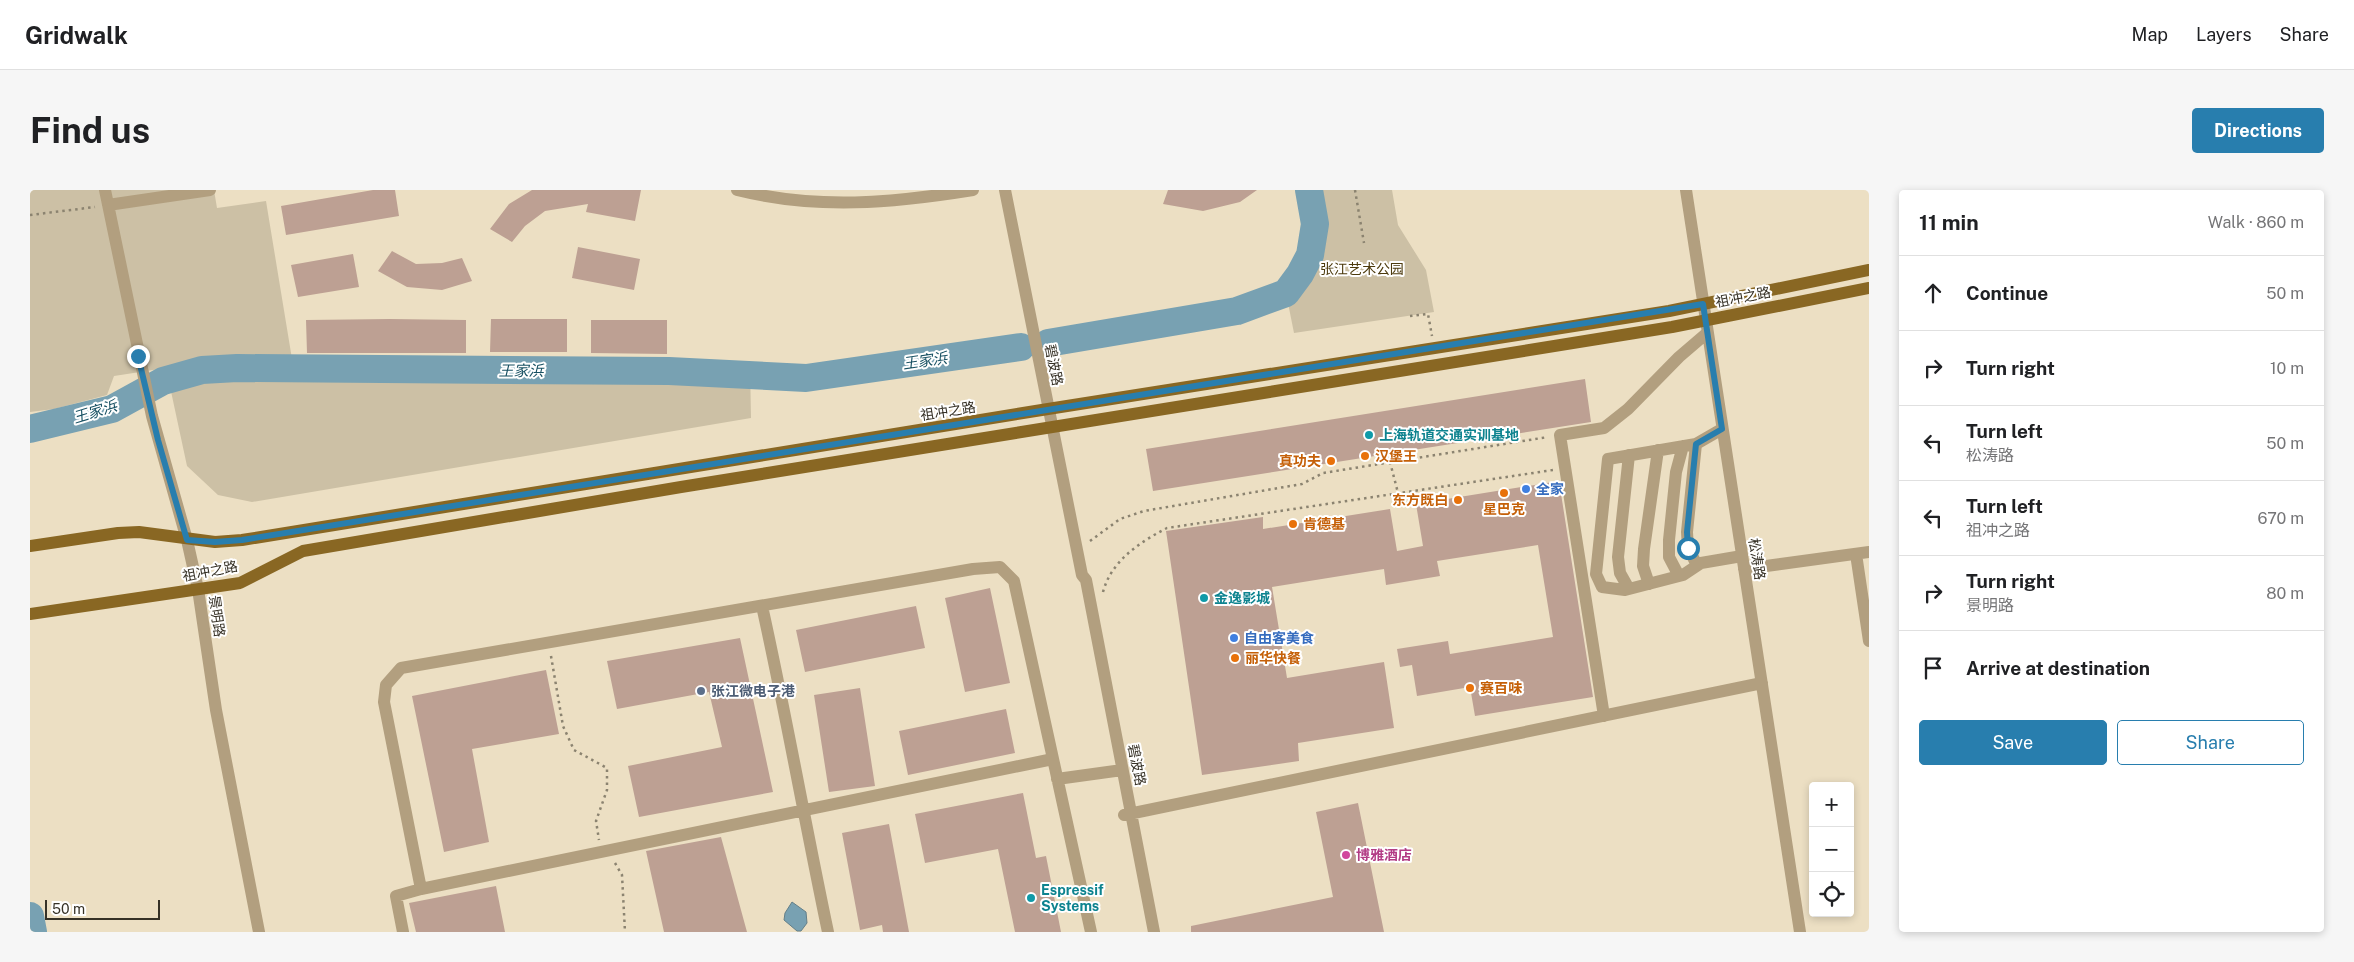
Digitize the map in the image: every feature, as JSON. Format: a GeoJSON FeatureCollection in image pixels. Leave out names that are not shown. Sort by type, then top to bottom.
{"type":"FeatureCollection","features":[{"type":"Feature","properties":{"kind":"main road","name":"祖冲之路"},"geometry":{"type":"LineString","coordinates":[[30,546],[118,532],[160,534],[187,540],[215,542],[242,540],[1703,304],[1869,270]]}},
{"type":"Feature","properties":{"kind":"main road","name":"祖冲之路"},"geometry":{"type":"LineString","coordinates":[[30,614],[240,583],[303,551],[681,487],[1705,320],[1869,288]]}},
{"type":"Feature","properties":{"kind":"street","name":"景明路"},"geometry":{"type":"LineString","coordinates":[[105,190],[138,356],[152,416],[187,540],[198,589],[216,710],[259,932]]}},
{"type":"Feature","properties":{"kind":"street"},"geometry":{"type":"LineString","coordinates":[[108,205],[210,190]]}},
{"type":"Feature","properties":{"kind":"street"},"geometry":{"type":"LineString","coordinates":[[737,190],[794,200],[838,204],[880,203],[973,190]]}},
{"type":"Feature","properties":{"kind":"street","name":"碧波路"},"geometry":{"type":"LineString","coordinates":[[1005,190],[1051,427],[1082,575],[1086,580],[1128,815],[1146,932]]}},
{"type":"Feature","properties":{"kind":"street","name":"松涛路"},"geometry":{"type":"LineString","coordinates":[[1686,190],[1800,932]]}},
{"type":"Feature","properties":{"kind":"street"},"geometry":{"type":"LineString","coordinates":[[1604,716],[1560,435],[1604,428],[1628,409],[1679,357],[1707,333]]}},
{"type":"Feature","properties":{"kind":"street"},"geometry":{"type":"LineString","coordinates":[[1722,429],[1696,444],[1608,460],[1596,574],[1602,587],[1629,589],[1679,576],[1701,563],[1743,563],[1869,552]]}},
{"type":"Feature","properties":{"kind":"street"},"geometry":{"type":"LineString","coordinates":[[1696,444],[1687,532],[1688,548],[1697,566]]}},
{"type":"Feature","properties":{"kind":"street"},"geometry":{"type":"LineString","coordinates":[[1679,576],[1669,557],[1669,540],[1676,472],[1682,446]]}},
{"type":"Feature","properties":{"kind":"street"},"geometry":{"type":"LineString","coordinates":[[1648,584],[1643,566],[1644,549],[1658,450]]}},
{"type":"Feature","properties":{"kind":"street"},"geometry":{"type":"LineString","coordinates":[[1629,455],[1618,557],[1620,573],[1629,589]]}},
{"type":"Feature","properties":{"kind":"street"},"geometry":{"type":"LineString","coordinates":[[1856,554],[1869,641]]}},
{"type":"Feature","properties":{"kind":"street"},"geometry":{"type":"LineString","coordinates":[[421,890],[384,702],[386,686],[401,668],[972,569],[1000,567],[1014,580],[1091,932]]}},
{"type":"Feature","properties":{"kind":"street","name":"碧波路"},"geometry":{"type":"LineString","coordinates":[[1082,575],[1079,581],[1115,771],[1128,815],[1154,932]]}},
{"type":"Feature","properties":{"kind":"street"},"geometry":{"type":"LineString","coordinates":[[762,606],[828,932]]}},
{"type":"Feature","properties":{"kind":"street"},"geometry":{"type":"LineString","coordinates":[[1128,815],[1762,683]]}},
{"type":"Feature","properties":{"kind":"street"},"geometry":{"type":"LineString","coordinates":[[403,932],[396,896],[1053,759]]}},
{"type":"Feature","properties":{"kind":"street"},"geometry":{"type":"LineString","coordinates":[[1058,779],[1115,771]]}},
{"type":"Feature","properties":{"kind":"path"},"geometry":{"type":"LineString","coordinates":[[1355,190],[1364,243]]}},
{"type":"Feature","properties":{"kind":"path"},"geometry":{"type":"LineString","coordinates":[[30,215],[108,205]]}},
{"type":"Feature","properties":{"kind":"path"},"geometry":{"type":"LineString","coordinates":[[1410,316],[1428,314],[1434,348]]}},
{"type":"Feature","properties":{"kind":"path"},"geometry":{"type":"LineString","coordinates":[[1077,552],[1120,519],[1144,511],[1302,484],[1323,473],[1560,435]]}},
{"type":"Feature","properties":{"kind":"path"},"geometry":{"type":"LineString","coordinates":[[1390,462],[1398,494]]}},
{"type":"Feature","properties":{"kind":"path"},"geometry":{"type":"LineString","coordinates":[[1102,592],[1116,566],[1133,548],[1167,528],[1565,468]]}},
{"type":"Feature","properties":{"kind":"path"},"geometry":{"type":"LineString","coordinates":[[549,642],[563,726],[574,750],[607,768],[607,790],[596,821],[599,839],[622,875],[625,932]]}},
{"type":"Feature","properties":{"kind":"green space"},"geometry":{"type":"Polygon","coordinates":[[[30,190],[214,190],[217,208],[266,201],[292,359],[750,365],[751,418],[252,502],[218,495],[187,466],[166,368],[114,376],[107,395],[54,409],[30,412],[30,190]]]}},
{"type":"Feature","properties":{"kind":"green space","name":"张江艺术公园"},"geometry":{"type":"Polygon","coordinates":[[[1309,190],[1392,190],[1398,225],[1426,270],[1434,312],[1294,333],[1286,293],[1309,256],[1312,245],[1313,220],[1309,190]]]}},
{"type":"Feature","properties":{"kind":"water"},"geometry":{"type":"Polygon","coordinates":[[[792,902],[806,912],[807,923],[801,931],[797,931],[784,920],[785,913],[792,902]]]}},
{"type":"Feature","properties":{"kind":"building"},"geometry":{"type":"Polygon","coordinates":[[[373,190],[395,190],[399,216],[286,235],[281,206],[373,190]]]}},
{"type":"Feature","properties":{"kind":"building"},"geometry":{"type":"Polygon","coordinates":[[[532,190],[641,190],[635,221],[586,212],[588,204],[545,211],[525,226],[512,242],[490,229],[509,204],[532,190]]]}},
{"type":"Feature","properties":{"kind":"building"},"geometry":{"type":"Polygon","coordinates":[[[1168,190],[1257,190],[1240,202],[1203,211],[1163,204],[1168,190]]]}},
{"type":"Feature","properties":{"kind":"building"},"geometry":{"type":"Polygon","coordinates":[[[578,247],[640,259],[634,290],[572,278],[578,247]]]}},
{"type":"Feature","properties":{"kind":"building"},"geometry":{"type":"Polygon","coordinates":[[[392,251],[416,264],[442,263],[462,258],[472,281],[442,290],[407,287],[378,271],[392,251]]]}},
{"type":"Feature","properties":{"kind":"building"},"geometry":{"type":"Polygon","coordinates":[[[353,254],[359,287],[298,297],[291,265],[353,254]]]}},
{"type":"Feature","properties":{"kind":"building"},"geometry":{"type":"Polygon","coordinates":[[[491,319],[567,319],[567,352],[490,352],[491,319]]]}},
{"type":"Feature","properties":{"kind":"building"},"geometry":{"type":"Polygon","coordinates":[[[306,320],[466,320],[466,353],[307,353],[306,320]]]}},
{"type":"Feature","properties":{"kind":"building"},"geometry":{"type":"Polygon","coordinates":[[[591,320],[667,320],[667,354],[591,353],[591,320]]]}},
{"type":"Feature","properties":{"kind":"building","name":"上海轨道交通实训基地"},"geometry":{"type":"Polygon","coordinates":[[[1585,379],[1591,422],[1153,491],[1146,449],[1585,379]]]}},
{"type":"Feature","properties":{"kind":"building"},"geometry":{"type":"Polygon","coordinates":[[[1559,481],[1593,697],[1475,716],[1470,687],[1417,696],[1412,665],[1400,667],[1397,649],[1448,641],[1450,654],[1553,637],[1538,545],[1437,561],[1440,576],[1386,585],[1384,569],[1272,587],[1287,678],[1384,662],[1394,728],[1298,743],[1299,761],[1202,775],[1166,531],[1263,517],[1263,529],[1390,509],[1397,551],[1423,546],[1416,504],[1559,481]]]}},
{"type":"Feature","properties":{"kind":"building"},"geometry":{"type":"Polygon","coordinates":[[[990,588],[1010,683],[965,692],[945,598],[990,588]]]}},
{"type":"Feature","properties":{"kind":"building"},"geometry":{"type":"Polygon","coordinates":[[[916,606],[925,648],[805,672],[796,630],[916,606]]]}},
{"type":"Feature","properties":{"kind":"building"},"geometry":{"type":"Polygon","coordinates":[[[740,638],[773,792],[639,817],[628,766],[722,747],[709,692],[617,709],[607,661],[740,638]]]}},
{"type":"Feature","properties":{"kind":"building"},"geometry":{"type":"Polygon","coordinates":[[[546,670],[559,734],[472,749],[489,842],[444,852],[412,696],[546,670]]]}},
{"type":"Feature","properties":{"kind":"building"},"geometry":{"type":"Polygon","coordinates":[[[860,688],[875,786],[829,792],[814,695],[860,688]]]}},
{"type":"Feature","properties":{"kind":"building"},"geometry":{"type":"Polygon","coordinates":[[[1006,709],[1015,753],[908,775],[899,731],[1006,709]]]}},
{"type":"Feature","properties":{"kind":"building"},"geometry":{"type":"Polygon","coordinates":[[[1023,793],[1036,858],[1046,856],[1061,932],[1015,932],[998,849],[925,863],[915,814],[1023,793]]]}},
{"type":"Feature","properties":{"kind":"building","name":"博雅酒店"},"geometry":{"type":"Polygon","coordinates":[[[1358,803],[1384,932],[1191,932],[1191,926],[1333,897],[1316,812],[1358,803]]]}},
{"type":"Feature","properties":{"kind":"building"},"geometry":{"type":"Polygon","coordinates":[[[889,824],[909,932],[883,932],[882,925],[860,930],[842,833],[889,824]]]}},
{"type":"Feature","properties":{"kind":"building"},"geometry":{"type":"Polygon","coordinates":[[[721,837],[747,932],[664,932],[646,851],[721,837]]]}},
{"type":"Feature","properties":{"kind":"building"},"geometry":{"type":"Polygon","coordinates":[[[496,886],[505,932],[416,932],[409,903],[496,886]]]}},
{"type":"Feature","properties":{"kind":"waterway","name":"王家浜"},"geometry":{"type":"LineString","coordinates":[[1048,343],[1237,311],[1286,293],[1300,274],[1310,255],[1315,224],[1309,190]]}},
{"type":"Feature","properties":{"kind":"waterway","name":"王家浜"},"geometry":{"type":"LineString","coordinates":[[30,429],[112,409],[163,381],[202,370],[237,368],[669,371],[806,378],[1021,347]]}},
{"type":"Feature","properties":{"kind":"waterway"},"geometry":{"type":"LineString","coordinates":[[30,916],[33,932]]}},
{"type":"Feature","properties":{"kind":"place","name":"上海轨道交通实训基地"},"geometry":{"type":"Point","coordinates":[1369,435]}},
{"type":"Feature","properties":{"kind":"place","name":"汉堡王"},"geometry":{"type":"Point","coordinates":[1365,456]}},
{"type":"Feature","properties":{"kind":"place","name":"真功夫"},"geometry":{"type":"Point","coordinates":[1331,461]}},
{"type":"Feature","properties":{"kind":"place","name":"全家"},"geometry":{"type":"Point","coordinates":[1526,489]}},
{"type":"Feature","properties":{"kind":"place","name":"星巴克"},"geometry":{"type":"Point","coordinates":[1504,493]}},
{"type":"Feature","properties":{"kind":"place","name":"东方既白"},"geometry":{"type":"Point","coordinates":[1458,500]}},
{"type":"Feature","properties":{"kind":"place","name":"肯德基"},"geometry":{"type":"Point","coordinates":[1293,524]}},
{"type":"Feature","properties":{"kind":"place","name":"金逸影城"},"geometry":{"type":"Point","coordinates":[1204,598]}},
{"type":"Feature","properties":{"kind":"place","name":"自由客美食"},"geometry":{"type":"Point","coordinates":[1234,638]}},
{"type":"Feature","properties":{"kind":"place","name":"丽华快餐"},"geometry":{"type":"Point","coordinates":[1235,658]}},
{"type":"Feature","properties":{"kind":"place","name":"赛百味"},"geometry":{"type":"Point","coordinates":[1470,688]}},
{"type":"Feature","properties":{"kind":"place","name":"张江微电子港"},"geometry":{"type":"Point","coordinates":[701,691]}},
{"type":"Feature","properties":{"kind":"place","name":"博雅酒店"},"geometry":{"type":"Point","coordinates":[1346,855]}},
{"type":"Feature","properties":{"kind":"place","name":"Espressif Systems"},"geometry":{"type":"Point","coordinates":[1031,898]}},
{"type":"Feature","properties":{"kind":"route"},"geometry":{"type":"LineString","coordinates":[[138,356],[158,440],[187,540],[215,542],[242,540],[1703,304],[1722,429],[1696,444],[1687,532],[1688,548]]}}]}
